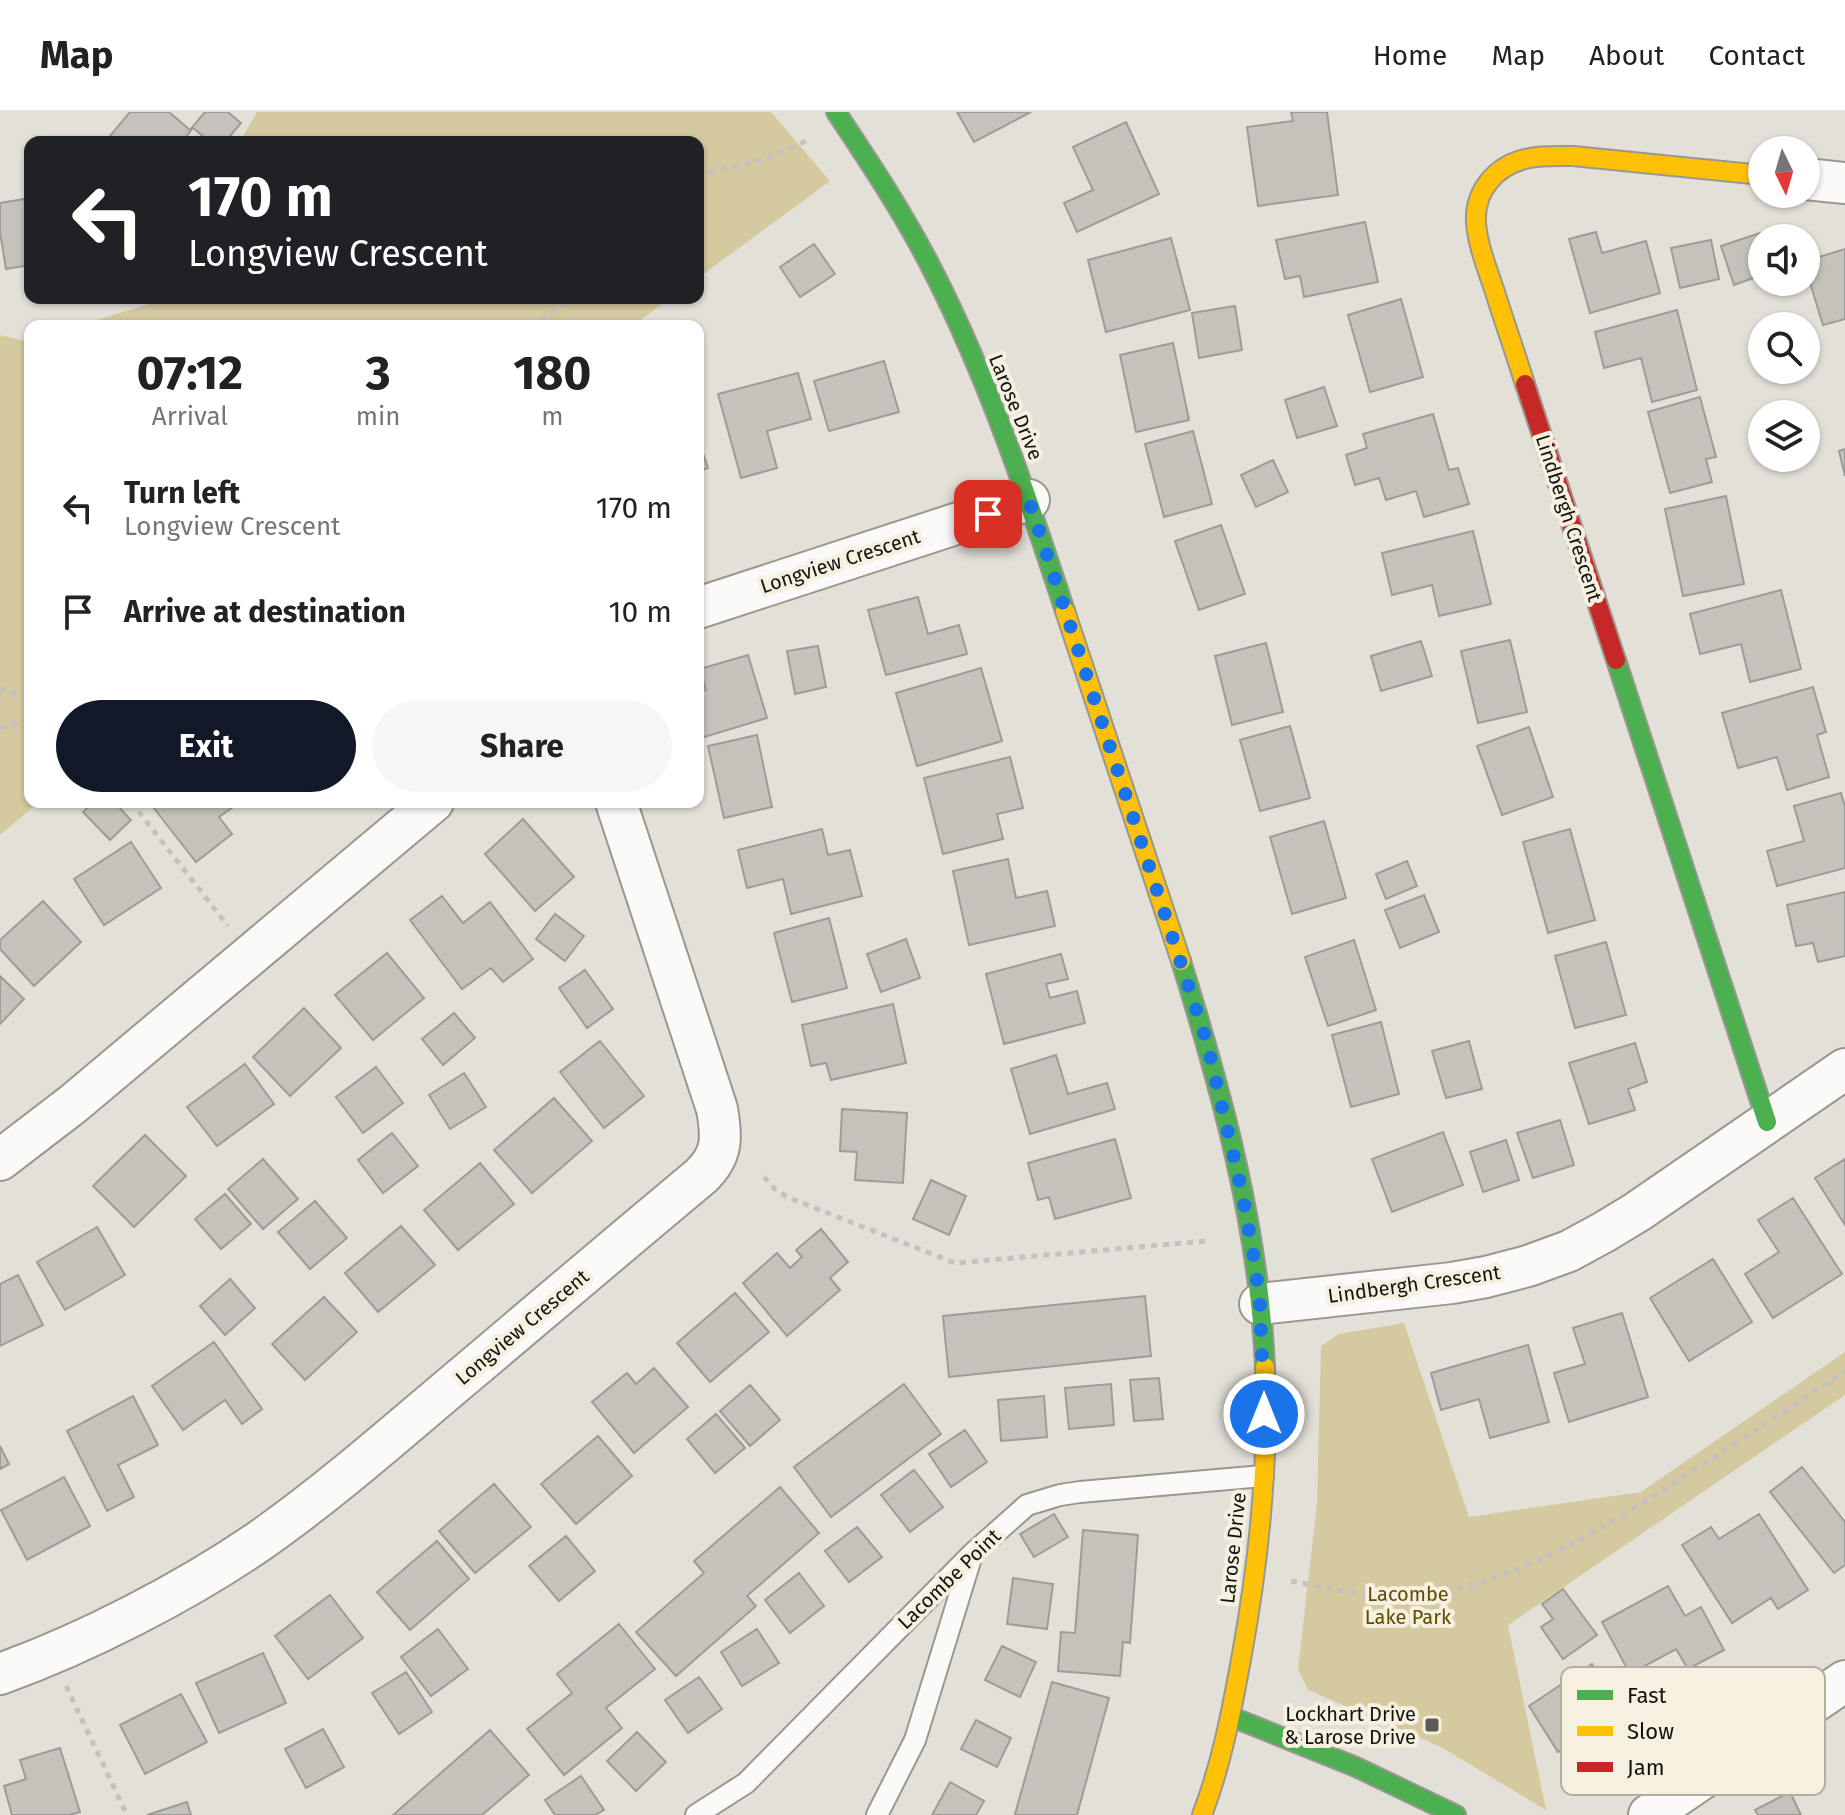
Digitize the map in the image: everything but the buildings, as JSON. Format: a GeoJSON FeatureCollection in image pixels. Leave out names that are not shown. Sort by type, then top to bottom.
{"type":"FeatureCollection","features":[{"type":"Feature","properties":{"kind":"street","name":"Larose Drive"},"geometry":{"type":"LineString","coordinates":[[836,112],[878,175],[942,290],[997,415],[1029,500],[1207,1043],[1241,1188],[1260,1304],[1264,1393],[1263,1476],[1255,1578],[1232,1717],[1202,1815]]}},
{"type":"Feature","properties":{"kind":"street","name":"Lindbergh Crescent"},"geometry":{"type":"LineString","coordinates":[[1748,174],[1573,156],[1522,159],[1490,179],[1480,192],[1476,221],[1487,268],[1767,1122]]}},
{"type":"Feature","properties":{"kind":"street"},"geometry":{"type":"LineString","coordinates":[[1820,180],[1845,183]]}},
{"type":"Feature","properties":{"kind":"street","name":"Longview Crescent"},"geometry":{"type":"LineString","coordinates":[[704,606],[1029,500]]}},
{"type":"Feature","properties":{"kind":"street"},"geometry":{"type":"LineString","coordinates":[[0,1160],[73,1104],[426,808]]}},
{"type":"Feature","properties":{"kind":"street","name":"Longview Crescent"},"geometry":{"type":"LineString","coordinates":[[0,1674],[133,1614],[256,1543],[356,1467],[701,1176],[715,1160],[720,1127],[717,1109],[618,808]]}},
{"type":"Feature","properties":{"kind":"street","name":"Lindbergh Crescent"},"geometry":{"type":"LineString","coordinates":[[1260,1304],[1452,1283],[1528,1266],[1569,1251],[1604,1232],[1845,1069]]}},
{"type":"Feature","properties":{"kind":"street"},"geometry":{"type":"LineString","coordinates":[[1825,1695],[1845,1681]]}},
{"type":"Feature","properties":{"kind":"street"},"geometry":{"type":"LineString","coordinates":[[1232,1717],[1370,1773],[1456,1815]]}},
{"type":"Feature","properties":{"kind":"street"},"geometry":{"type":"LineString","coordinates":[[1649,1815],[1678,1795]]}},
{"type":"Feature","properties":{"kind":"lane","name":"Lacombe Point"},"geometry":{"type":"LineString","coordinates":[[696,1815],[746,1783],[972,1554],[1027,1505],[1060,1495],[1263,1476]]}},
{"type":"Feature","properties":{"kind":"lane"},"geometry":{"type":"LineString","coordinates":[[877,1815],[915,1740],[972,1554]]}},
{"type":"Feature","properties":{"kind":"path"},"geometry":{"type":"LineString","coordinates":[[704,174],[778,155],[811,138]]}},
{"type":"Feature","properties":{"kind":"path"},"geometry":{"type":"LineString","coordinates":[[540,320],[564,304]]}},
{"type":"Feature","properties":{"kind":"path"},"geometry":{"type":"LineString","coordinates":[[0,688],[24,697]]}},
{"type":"Feature","properties":{"kind":"path"},"geometry":{"type":"LineString","coordinates":[[0,728],[24,722]]}},
{"type":"Feature","properties":{"kind":"path"},"geometry":{"type":"LineString","coordinates":[[136,808],[252,955]]}},
{"type":"Feature","properties":{"kind":"path"},"geometry":{"type":"LineString","coordinates":[[764,1177],[787,1197],[955,1263],[1207,1241]]}},
{"type":"Feature","properties":{"kind":"path"},"geometry":{"type":"LineString","coordinates":[[1289,1580],[1386,1595],[1416,1595],[1497,1577],[1570,1545],[1622,1517],[1845,1371]]}},
{"type":"Feature","properties":{"kind":"path"},"geometry":{"type":"LineString","coordinates":[[52,1652],[127,1815]]}},
{"type":"Feature","properties":{"kind":"green space"},"geometry":{"type":"Polygon","coordinates":[[[257,112],[771,112],[830,181],[704,274],[704,136],[243,136],[257,112]]]}},
{"type":"Feature","properties":{"kind":"green space"},"geometry":{"type":"Polygon","coordinates":[[[149,304],[662,304],[640,320],[97,320],[149,304]]]}},
{"type":"Feature","properties":{"kind":"green space"},"geometry":{"type":"Polygon","coordinates":[[[0,335],[24,341],[24,808],[32,808],[0,835],[0,335]]]}},
{"type":"Feature","properties":{"kind":"green space","name":"Lacombe Lake Park"},"geometry":{"type":"Polygon","coordinates":[[[1404,1323],[1469,1517],[1641,1492],[1845,1352],[1845,1395],[1508,1625],[1546,1810],[1441,1747],[1308,1690],[1298,1669],[1317,1504],[1321,1346],[1339,1334],[1404,1323]]]}},
{"type":"Feature","properties":{"kind":"traffic: fast"},"geometry":{"type":"LineString","coordinates":[[836,112],[910,228],[952,310],[1005,437],[1065,611]]}},
{"type":"Feature","properties":{"kind":"traffic: fast"},"geometry":{"type":"LineString","coordinates":[[1616,660],[1767,1122]]}},
{"type":"Feature","properties":{"kind":"traffic: fast"},"geometry":{"type":"LineString","coordinates":[[1181,961],[1211,1061],[1247,1212],[1265,1367]]}},
{"type":"Feature","properties":{"kind":"traffic: fast"},"geometry":{"type":"LineString","coordinates":[[1232,1717],[1356,1767],[1456,1815]]}},
{"type":"Feature","properties":{"kind":"traffic: slow"},"geometry":{"type":"LineString","coordinates":[[1525,384],[1477,232],[1476,211],[1490,180],[1518,161],[1546,156],[1748,174]]}},
{"type":"Feature","properties":{"kind":"traffic: slow"},"geometry":{"type":"LineString","coordinates":[[1065,611],[1181,961]]}},
{"type":"Feature","properties":{"kind":"traffic: slow"},"geometry":{"type":"LineString","coordinates":[[1202,1815],[1226,1736],[1253,1583],[1264,1475],[1265,1367]]}},
{"type":"Feature","properties":{"kind":"traffic: jam"},"geometry":{"type":"LineString","coordinates":[[1525,384],[1616,660]]}},
{"type":"Feature","properties":{"kind":"place","name":"Lockhart Drive & Larose Drive"},"geometry":{"type":"Point","coordinates":[1432,1725]}},
{"type":"Feature","properties":{"kind":"route"},"geometry":{"type":"LineString","coordinates":[[988,514],[1029,500],[1207,1043],[1254,1258],[1260,1304],[1264,1414]]}}]}
